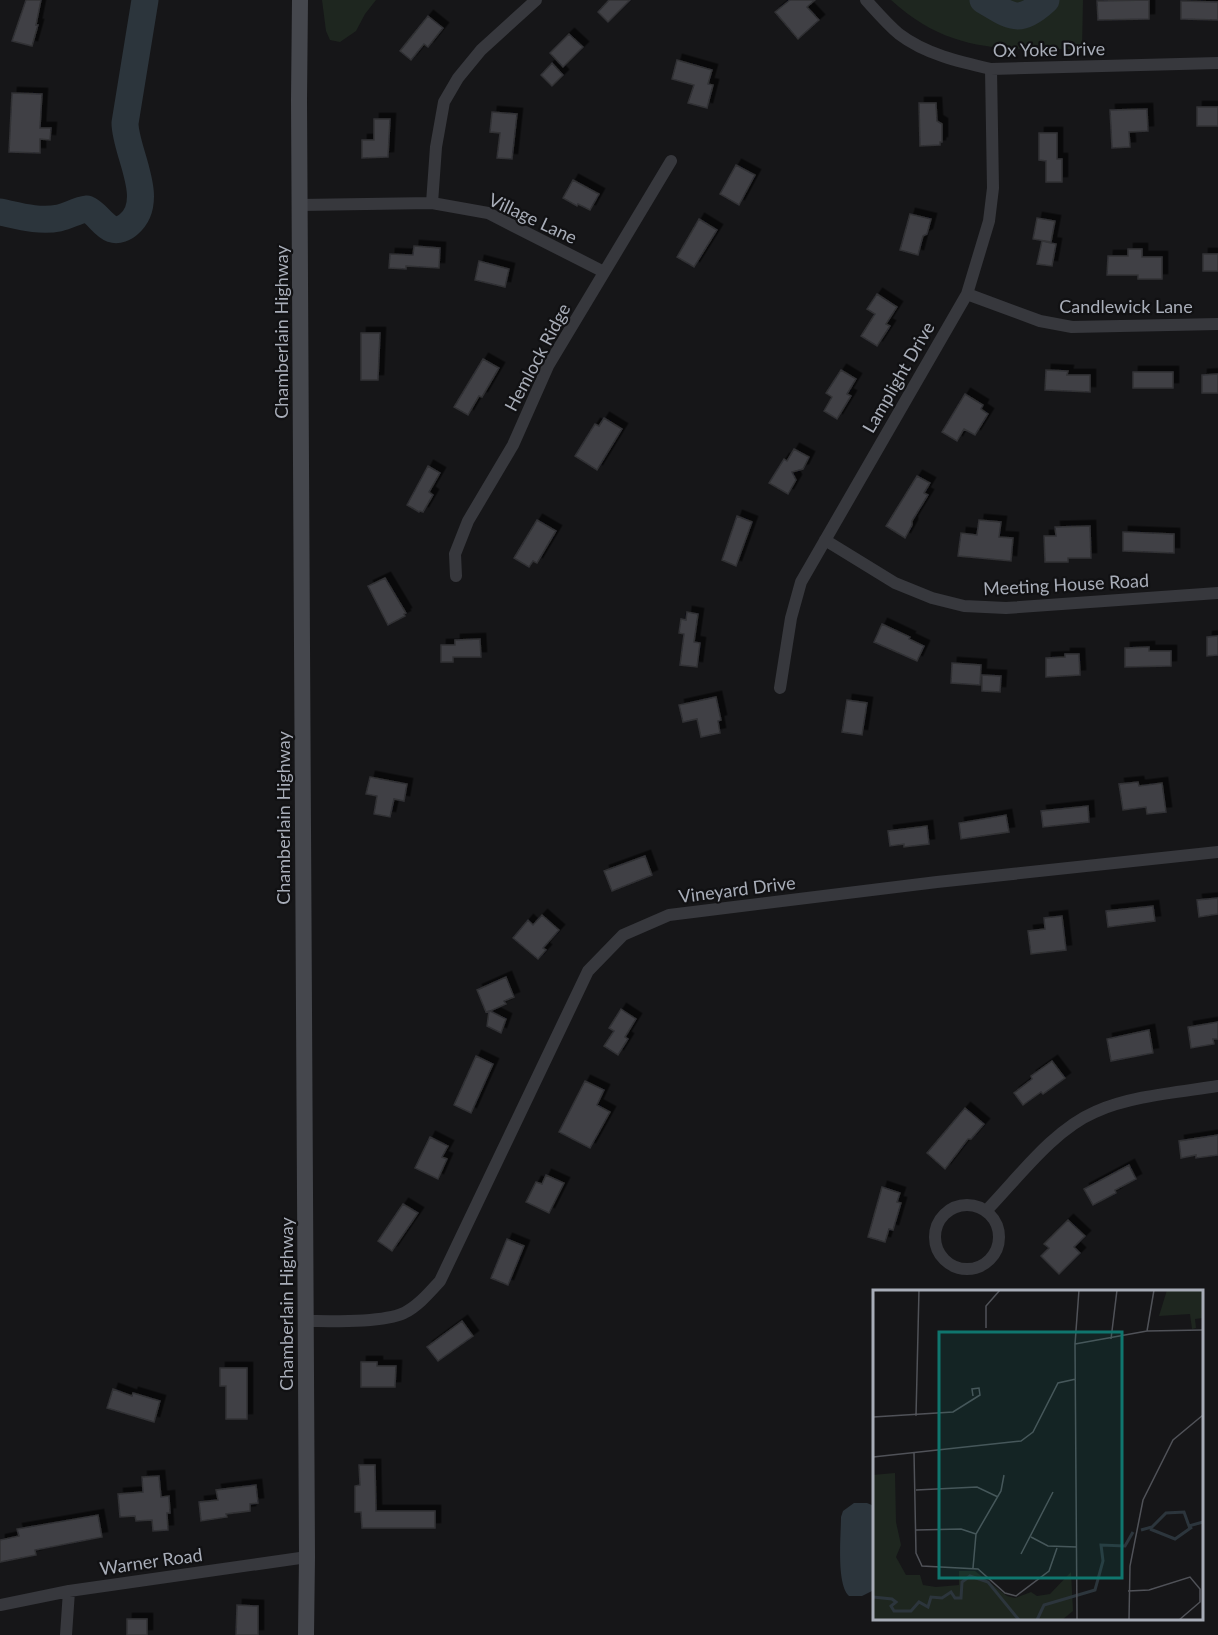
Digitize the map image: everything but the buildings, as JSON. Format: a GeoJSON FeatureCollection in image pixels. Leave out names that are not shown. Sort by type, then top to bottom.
{"type":"FeatureCollection","features":[{"type":"Feature","properties":{"kind":"main road","name":"Chamberlain Highway"},"geometry":{"type":"LineString","coordinates":[[300,0],[308,1557],[306,1635]]}},
{"type":"Feature","properties":{"kind":"street"},"geometry":{"type":"LineString","coordinates":[[432,203],[436,147],[444,102],[458,78],[481,50],[536,0]]}},
{"type":"Feature","properties":{"kind":"street","name":"Ox Yoke Drive"},"geometry":{"type":"LineString","coordinates":[[866,0],[900,34],[916,43],[954,61],[991,69],[1218,63]]}},
{"type":"Feature","properties":{"kind":"street","name":"Lamplight Drive"},"geometry":{"type":"LineString","coordinates":[[780,688],[791,618],[801,582],[967,294],[988,221],[993,188],[991,69]]}},
{"type":"Feature","properties":{"kind":"street","name":"Hemlock Ridge"},"geometry":{"type":"LineString","coordinates":[[456,576],[455,554],[468,521],[513,446],[548,366],[671,161]]}},
{"type":"Feature","properties":{"kind":"street","name":"Village Lane"},"geometry":{"type":"LineString","coordinates":[[300,205],[432,203],[488,213],[604,272]]}},
{"type":"Feature","properties":{"kind":"street","name":"Candlewick Lane"},"geometry":{"type":"LineString","coordinates":[[967,294],[1040,321],[1072,327],[1218,324]]}},
{"type":"Feature","properties":{"kind":"street","name":"Meeting House Road"},"geometry":{"type":"LineString","coordinates":[[825,540],[895,583],[932,598],[964,606],[1006,608],[1218,593]]}},
{"type":"Feature","properties":{"kind":"street","name":"Vineyard Drive"},"geometry":{"type":"LineString","coordinates":[[305,1321],[369,1320],[403,1313],[425,1298],[440,1281],[588,971],[623,935],[669,915],[937,882],[1218,852]]}},
{"type":"Feature","properties":{"kind":"street"},"geometry":{"type":"LineString","coordinates":[[986,1211],[1070,1126],[1095,1112],[1121,1103],[1218,1086]]}},
{"type":"Feature","properties":{"kind":"street"},"geometry":{"type":"LineString","coordinates":[[962,1205],[975,1205],[986,1211],[995,1221],[999,1232],[998,1245],[993,1256],[983,1265],[971,1269],[958,1268],[947,1262],[939,1253],[934,1241],[935,1228],[941,1217],[950,1209],[962,1205]]}},
{"type":"Feature","properties":{"kind":"street","name":"Warner Road"},"geometry":{"type":"LineString","coordinates":[[0,1605],[69,1591],[308,1557]]}},
{"type":"Feature","properties":{"kind":"street"},"geometry":{"type":"LineString","coordinates":[[66,1635],[69,1591]]}},
{"type":"Feature","properties":{"kind":"shaded area"},"geometry":{"type":"Polygon","coordinates":[[[322,0],[376,0],[356,31],[340,42],[330,40],[326,31],[322,0]]]}},
{"type":"Feature","properties":{"kind":"shaded area"},"geometry":{"type":"Polygon","coordinates":[[[891,0],[1083,0],[1082,49],[1004,48],[958,40],[935,31],[913,18],[891,0]]]}},
{"type":"Feature","properties":{"kind":"shaded area"},"geometry":{"type":"Polygon","coordinates":[[[854,1503],[873,1506],[873,1590],[862,1596],[849,1596],[842,1581],[840,1547],[843,1511],[854,1503]]]}},
{"type":"Feature","properties":{"kind":"waterway"},"geometry":{"type":"LineString","coordinates":[[0,212],[29,218],[52,219],[87,209],[108,227],[117,230],[127,225],[137,214],[140,189],[125,123],[145,0]]}},
{"type":"Feature","properties":{"kind":"waterway"},"geometry":{"type":"LineString","coordinates":[[983,0],[1014,16],[1028,13],[1046,0]]}}]}
